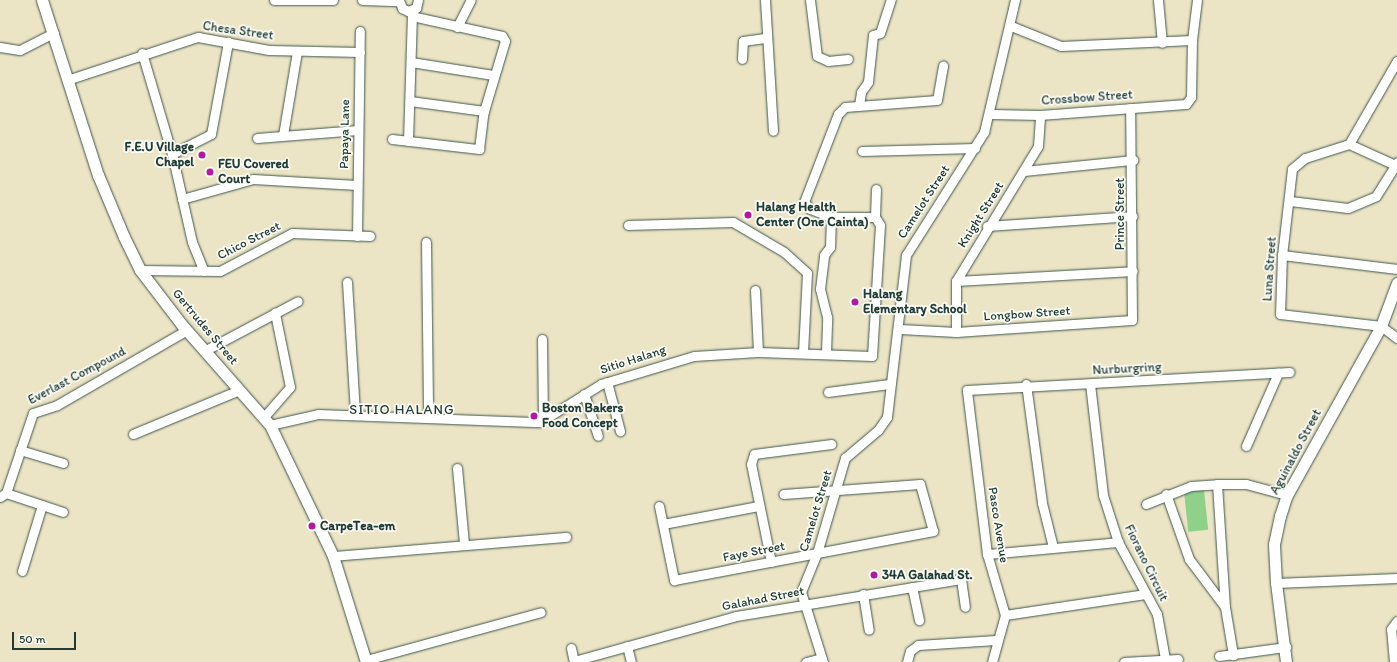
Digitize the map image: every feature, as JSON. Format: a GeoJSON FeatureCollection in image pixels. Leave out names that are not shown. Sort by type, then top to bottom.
{"type":"FeatureCollection","features":[{"type":"Feature","properties":{"kind":"street","name":"Gertrudes Street"},"geometry":{"type":"LineString","coordinates":[[42,0],[70,79],[98,175],[140,270],[204,351],[267,421],[333,556],[366,661]]}},
{"type":"Feature","properties":{"kind":"street"},"geometry":{"type":"LineString","coordinates":[[274,0],[333,0]]}},
{"type":"Feature","properties":{"kind":"street"},"geometry":{"type":"LineString","coordinates":[[362,0],[399,0],[402,8],[412,13],[457,27],[504,38],[484,110],[479,150],[392,140]]}},
{"type":"Feature","properties":{"kind":"street"},"geometry":{"type":"LineString","coordinates":[[408,141],[412,13],[418,0]]}},
{"type":"Feature","properties":{"kind":"street"},"geometry":{"type":"LineString","coordinates":[[457,27],[471,0]]}},
{"type":"Feature","properties":{"kind":"street"},"geometry":{"type":"LineString","coordinates":[[765,0],[765,38],[773,131]]}},
{"type":"Feature","properties":{"kind":"street"},"geometry":{"type":"LineString","coordinates":[[810,0],[817,56],[828,61],[848,59]]}},
{"type":"Feature","properties":{"kind":"street"},"geometry":{"type":"LineString","coordinates":[[859,105],[861,92],[868,82],[873,35],[880,33],[891,0]]}},
{"type":"Feature","properties":{"kind":"street","name":"Camelot Street"},"geometry":{"type":"LineString","coordinates":[[823,660],[802,604],[801,592],[817,553],[838,490],[844,458],[878,430],[887,417],[890,384],[900,329],[906,255],[974,148],[991,114],[1011,26],[1015,0]]}},
{"type":"Feature","properties":{"kind":"street"},"geometry":{"type":"LineString","coordinates":[[1158,0],[1162,43]]}},
{"type":"Feature","properties":{"kind":"street"},"geometry":{"type":"LineString","coordinates":[[1011,26],[1061,46],[1162,43],[1192,40],[1197,0]]}},
{"type":"Feature","properties":{"kind":"street","name":"Papaya Lane"},"geometry":{"type":"LineString","coordinates":[[357,236],[360,31]]}},
{"type":"Feature","properties":{"kind":"street"},"geometry":{"type":"LineString","coordinates":[[0,47],[20,50],[54,33]]}},
{"type":"Feature","properties":{"kind":"street","name":"Chesa Street"},"geometry":{"type":"LineString","coordinates":[[70,79],[142,53],[198,37],[296,51],[360,52]]}},
{"type":"Feature","properties":{"kind":"street"},"geometry":{"type":"LineString","coordinates":[[742,59],[743,41],[765,38]]}},
{"type":"Feature","properties":{"kind":"street","name":"Crossbow Street"},"geometry":{"type":"LineString","coordinates":[[991,114],[1040,115],[1186,104],[1191,97],[1192,40]]}},
{"type":"Feature","properties":{"kind":"street"},"geometry":{"type":"LineString","coordinates":[[172,154],[211,134],[228,42]]}},
{"type":"Feature","properties":{"kind":"street"},"geometry":{"type":"LineString","coordinates":[[283,135],[296,51]]}},
{"type":"Feature","properties":{"kind":"street"},"geometry":{"type":"LineString","coordinates":[[142,53],[172,154],[192,242],[204,271]]}},
{"type":"Feature","properties":{"kind":"street"},"geometry":{"type":"LineString","coordinates":[[1290,201],[1348,208],[1376,196],[1396,164],[1349,144],[1397,61]]}},
{"type":"Feature","properties":{"kind":"street"},"geometry":{"type":"LineString","coordinates":[[411,62],[493,75]]}},
{"type":"Feature","properties":{"kind":"street"},"geometry":{"type":"LineString","coordinates":[[876,189],[874,217],[831,217],[810,209],[803,198],[841,110],[859,105],[937,100],[943,66]]}},
{"type":"Feature","properties":{"kind":"street"},"geometry":{"type":"LineString","coordinates":[[410,100],[484,110]]}},
{"type":"Feature","properties":{"kind":"street","name":"Prince Street"},"geometry":{"type":"LineString","coordinates":[[1130,108],[1133,160],[1132,320]]}},
{"type":"Feature","properties":{"kind":"street","name":"Knight Street"},"geometry":{"type":"LineString","coordinates":[[956,332],[956,281],[987,226],[1024,171],[1038,146],[1040,115]]}},
{"type":"Feature","properties":{"kind":"street"},"geometry":{"type":"LineString","coordinates":[[257,138],[358,130]]}},
{"type":"Feature","properties":{"kind":"street","name":"Luna Street"},"geometry":{"type":"LineString","coordinates":[[1349,144],[1298,161],[1292,169],[1290,201],[1282,255],[1280,314],[1381,326]]}},
{"type":"Feature","properties":{"kind":"street"},"geometry":{"type":"LineString","coordinates":[[862,151],[974,148]]}},
{"type":"Feature","properties":{"kind":"street"},"geometry":{"type":"LineString","coordinates":[[1024,171],[1133,160]]}},
{"type":"Feature","properties":{"kind":"street"},"geometry":{"type":"LineString","coordinates":[[182,199],[253,179],[357,185]]}},
{"type":"Feature","properties":{"kind":"street"},"geometry":{"type":"LineString","coordinates":[[987,226],[1133,216]]}},
{"type":"Feature","properties":{"kind":"street"},"geometry":{"type":"LineString","coordinates":[[826,353],[827,317],[820,289],[824,255],[830,247],[831,217]]}},
{"type":"Feature","properties":{"kind":"street","name":"Sitio Halang"},"geometry":{"type":"LineString","coordinates":[[543,420],[584,394],[607,382],[694,356],[758,352],[826,353],[872,356],[880,225],[874,217]]}},
{"type":"Feature","properties":{"kind":"street"},"geometry":{"type":"LineString","coordinates":[[628,225],[733,222],[784,252],[807,273],[803,353]]}},
{"type":"Feature","properties":{"kind":"street","name":"Chico Street"},"geometry":{"type":"LineString","coordinates":[[140,270],[220,271],[292,233],[370,236]]}},
{"type":"Feature","properties":{"kind":"street"},"geometry":{"type":"LineString","coordinates":[[426,242],[428,417]]}},
{"type":"Feature","properties":{"kind":"street"},"geometry":{"type":"LineString","coordinates":[[1282,255],[1397,269]]}},
{"type":"Feature","properties":{"kind":"street"},"geometry":{"type":"LineString","coordinates":[[956,281],[1133,271]]}},
{"type":"Feature","properties":{"kind":"street"},"geometry":{"type":"LineString","coordinates":[[346,282],[355,414]]}},
{"type":"Feature","properties":{"kind":"street","name":"Aguinaldo Street"},"geometry":{"type":"LineString","coordinates":[[1286,662],[1286,647],[1276,583],[1274,544],[1287,496],[1381,326],[1397,283]]}},
{"type":"Feature","properties":{"kind":"street"},"geometry":{"type":"LineString","coordinates":[[755,290],[758,352]]}},
{"type":"Feature","properties":{"kind":"street"},"geometry":{"type":"LineString","coordinates":[[204,351],[298,302]]}},
{"type":"Feature","properties":{"kind":"street"},"geometry":{"type":"LineString","coordinates":[[267,421],[290,387],[275,314]]}},
{"type":"Feature","properties":{"kind":"street","name":"Longbow Street"},"geometry":{"type":"LineString","coordinates":[[900,329],[956,332],[1132,320]]}},
{"type":"Feature","properties":{"kind":"street"},"geometry":{"type":"LineString","coordinates":[[1381,326],[1397,338]]}},
{"type":"Feature","properties":{"kind":"street","name":"Everlast Compound"},"geometry":{"type":"LineString","coordinates":[[63,512],[3,495],[32,413],[57,405],[187,330]]}},
{"type":"Feature","properties":{"kind":"street"},"geometry":{"type":"LineString","coordinates":[[267,421],[295,416],[355,414],[543,420],[542,339]]}},
{"type":"Feature","properties":{"kind":"street","name":"Nurburgring"},"geometry":{"type":"LineString","coordinates":[[967,390],[1026,384],[1090,384],[1289,372]]}},
{"type":"Feature","properties":{"kind":"street"},"geometry":{"type":"LineString","coordinates":[[1246,446],[1278,373]]}},
{"type":"Feature","properties":{"kind":"street"},"geometry":{"type":"LineString","coordinates":[[607,382],[620,431]]}},
{"type":"Feature","properties":{"kind":"street"},"geometry":{"type":"LineString","coordinates":[[828,392],[890,384]]}},
{"type":"Feature","properties":{"kind":"street"},"geometry":{"type":"LineString","coordinates":[[1026,384],[1042,503],[1053,547]]}},
{"type":"Feature","properties":{"kind":"street","name":"Fiorano Circuit"},"geometry":{"type":"LineString","coordinates":[[1090,384],[1103,495],[1118,542],[1157,614],[1164,660]]}},
{"type":"Feature","properties":{"kind":"street"},"geometry":{"type":"LineString","coordinates":[[133,434],[239,390]]}},
{"type":"Feature","properties":{"kind":"street","name":"Pasco Avenue"},"geometry":{"type":"LineString","coordinates":[[967,390],[987,554],[1005,615]]}},
{"type":"Feature","properties":{"kind":"street"},"geometry":{"type":"LineString","coordinates":[[584,394],[598,436]]}},
{"type":"Feature","properties":{"kind":"street"},"geometry":{"type":"LineString","coordinates":[[770,562],[751,464],[754,454],[831,444]]}},
{"type":"Feature","properties":{"kind":"street"},"geometry":{"type":"LineString","coordinates":[[20,450],[63,462]]}},
{"type":"Feature","properties":{"kind":"street"},"geometry":{"type":"LineString","coordinates":[[457,468],[464,544]]}},
{"type":"Feature","properties":{"kind":"street","name":"Faye Street"},"geometry":{"type":"LineString","coordinates":[[663,524],[674,580],[933,531],[920,484],[838,490]]}},
{"type":"Feature","properties":{"kind":"street"},"geometry":{"type":"LineString","coordinates":[[1146,504],[1166,494],[1217,484],[1246,484],[1287,496]]}},
{"type":"Feature","properties":{"kind":"street"},"geometry":{"type":"LineString","coordinates":[[1217,484],[1226,607],[1233,655]]}},
{"type":"Feature","properties":{"kind":"street"},"geometry":{"type":"LineString","coordinates":[[783,494],[838,490]]}},
{"type":"Feature","properties":{"kind":"street"},"geometry":{"type":"LineString","coordinates":[[1166,494],[1189,559],[1226,607]]}},
{"type":"Feature","properties":{"kind":"street"},"geometry":{"type":"LineString","coordinates":[[22,571],[42,505]]}},
{"type":"Feature","properties":{"kind":"street"},"geometry":{"type":"LineString","coordinates":[[659,506],[663,524],[758,506]]}},
{"type":"Feature","properties":{"kind":"street"},"geometry":{"type":"LineString","coordinates":[[333,556],[464,544],[566,537]]}},
{"type":"Feature","properties":{"kind":"street"},"geometry":{"type":"LineString","coordinates":[[987,554],[1118,542]]}},
{"type":"Feature","properties":{"kind":"street"},"geometry":{"type":"LineString","coordinates":[[1276,583],[1397,578]]}},
{"type":"Feature","properties":{"kind":"street","name":"Galahad Street"},"geometry":{"type":"LineString","coordinates":[[574,661],[736,616],[961,579],[966,607]]}},
{"type":"Feature","properties":{"kind":"street"},"geometry":{"type":"LineString","coordinates":[[912,587],[919,620]]}},
{"type":"Feature","properties":{"kind":"street"},"geometry":{"type":"LineString","coordinates":[[863,594],[869,630]]}},
{"type":"Feature","properties":{"kind":"street"},"geometry":{"type":"LineString","coordinates":[[992,662],[996,640],[1005,615],[1145,594]]}},
{"type":"Feature","properties":{"kind":"street"},"geometry":{"type":"LineString","coordinates":[[366,661],[541,612]]}},
{"type":"Feature","properties":{"kind":"street"},"geometry":{"type":"LineString","coordinates":[[1394,662],[1391,629],[1397,621]]}},
{"type":"Feature","properties":{"kind":"street"},"geometry":{"type":"LineString","coordinates":[[907,662],[910,651],[918,645],[996,640]]}},
{"type":"Feature","properties":{"kind":"street"},"geometry":{"type":"LineString","coordinates":[[627,646],[631,662]]}},
{"type":"Feature","properties":{"kind":"street"},"geometry":{"type":"LineString","coordinates":[[1220,656],[1286,647]]}},
{"type":"Feature","properties":{"kind":"street"},"geometry":{"type":"LineString","coordinates":[[570,648],[574,661]]}},
{"type":"Feature","properties":{"kind":"street"},"geometry":{"type":"LineString","coordinates":[[1124,662],[1178,659]]}},
{"type":"Feature","properties":{"kind":"street"},"geometry":{"type":"LineString","coordinates":[[806,662],[823,660]]}},
{"type":"Feature","properties":{"kind":"green space"},"geometry":{"type":"Polygon","coordinates":[[[1204,490],[1208,530],[1188,532],[1184,492],[1204,490]]]}},
{"type":"Feature","properties":{"kind":"place","name":"F.E.U Village Chapel"},"geometry":{"type":"Point","coordinates":[202,155]}},
{"type":"Feature","properties":{"kind":"place","name":"FEU Covered Court"},"geometry":{"type":"Point","coordinates":[210,172]}},
{"type":"Feature","properties":{"kind":"place","name":"Halang Health Center (One Cainta)"},"geometry":{"type":"Point","coordinates":[748,215]}},
{"type":"Feature","properties":{"kind":"place","name":"Halang Elementary School"},"geometry":{"type":"Point","coordinates":[855,302]}},
{"type":"Feature","properties":{"kind":"place","name":"Boston Bakers Food Concept"},"geometry":{"type":"Point","coordinates":[534,416]}},
{"type":"Feature","properties":{"kind":"place","name":"CarpeTea-em"},"geometry":{"type":"Point","coordinates":[312,526]}},
{"type":"Feature","properties":{"kind":"place","name":"34A Galahad St."},"geometry":{"type":"Point","coordinates":[874,575]}},
{"type":"Feature","properties":{"kind":"district","name":"SITIO HALANG"},"geometry":{"type":"Point","coordinates":[402,410]}}]}
